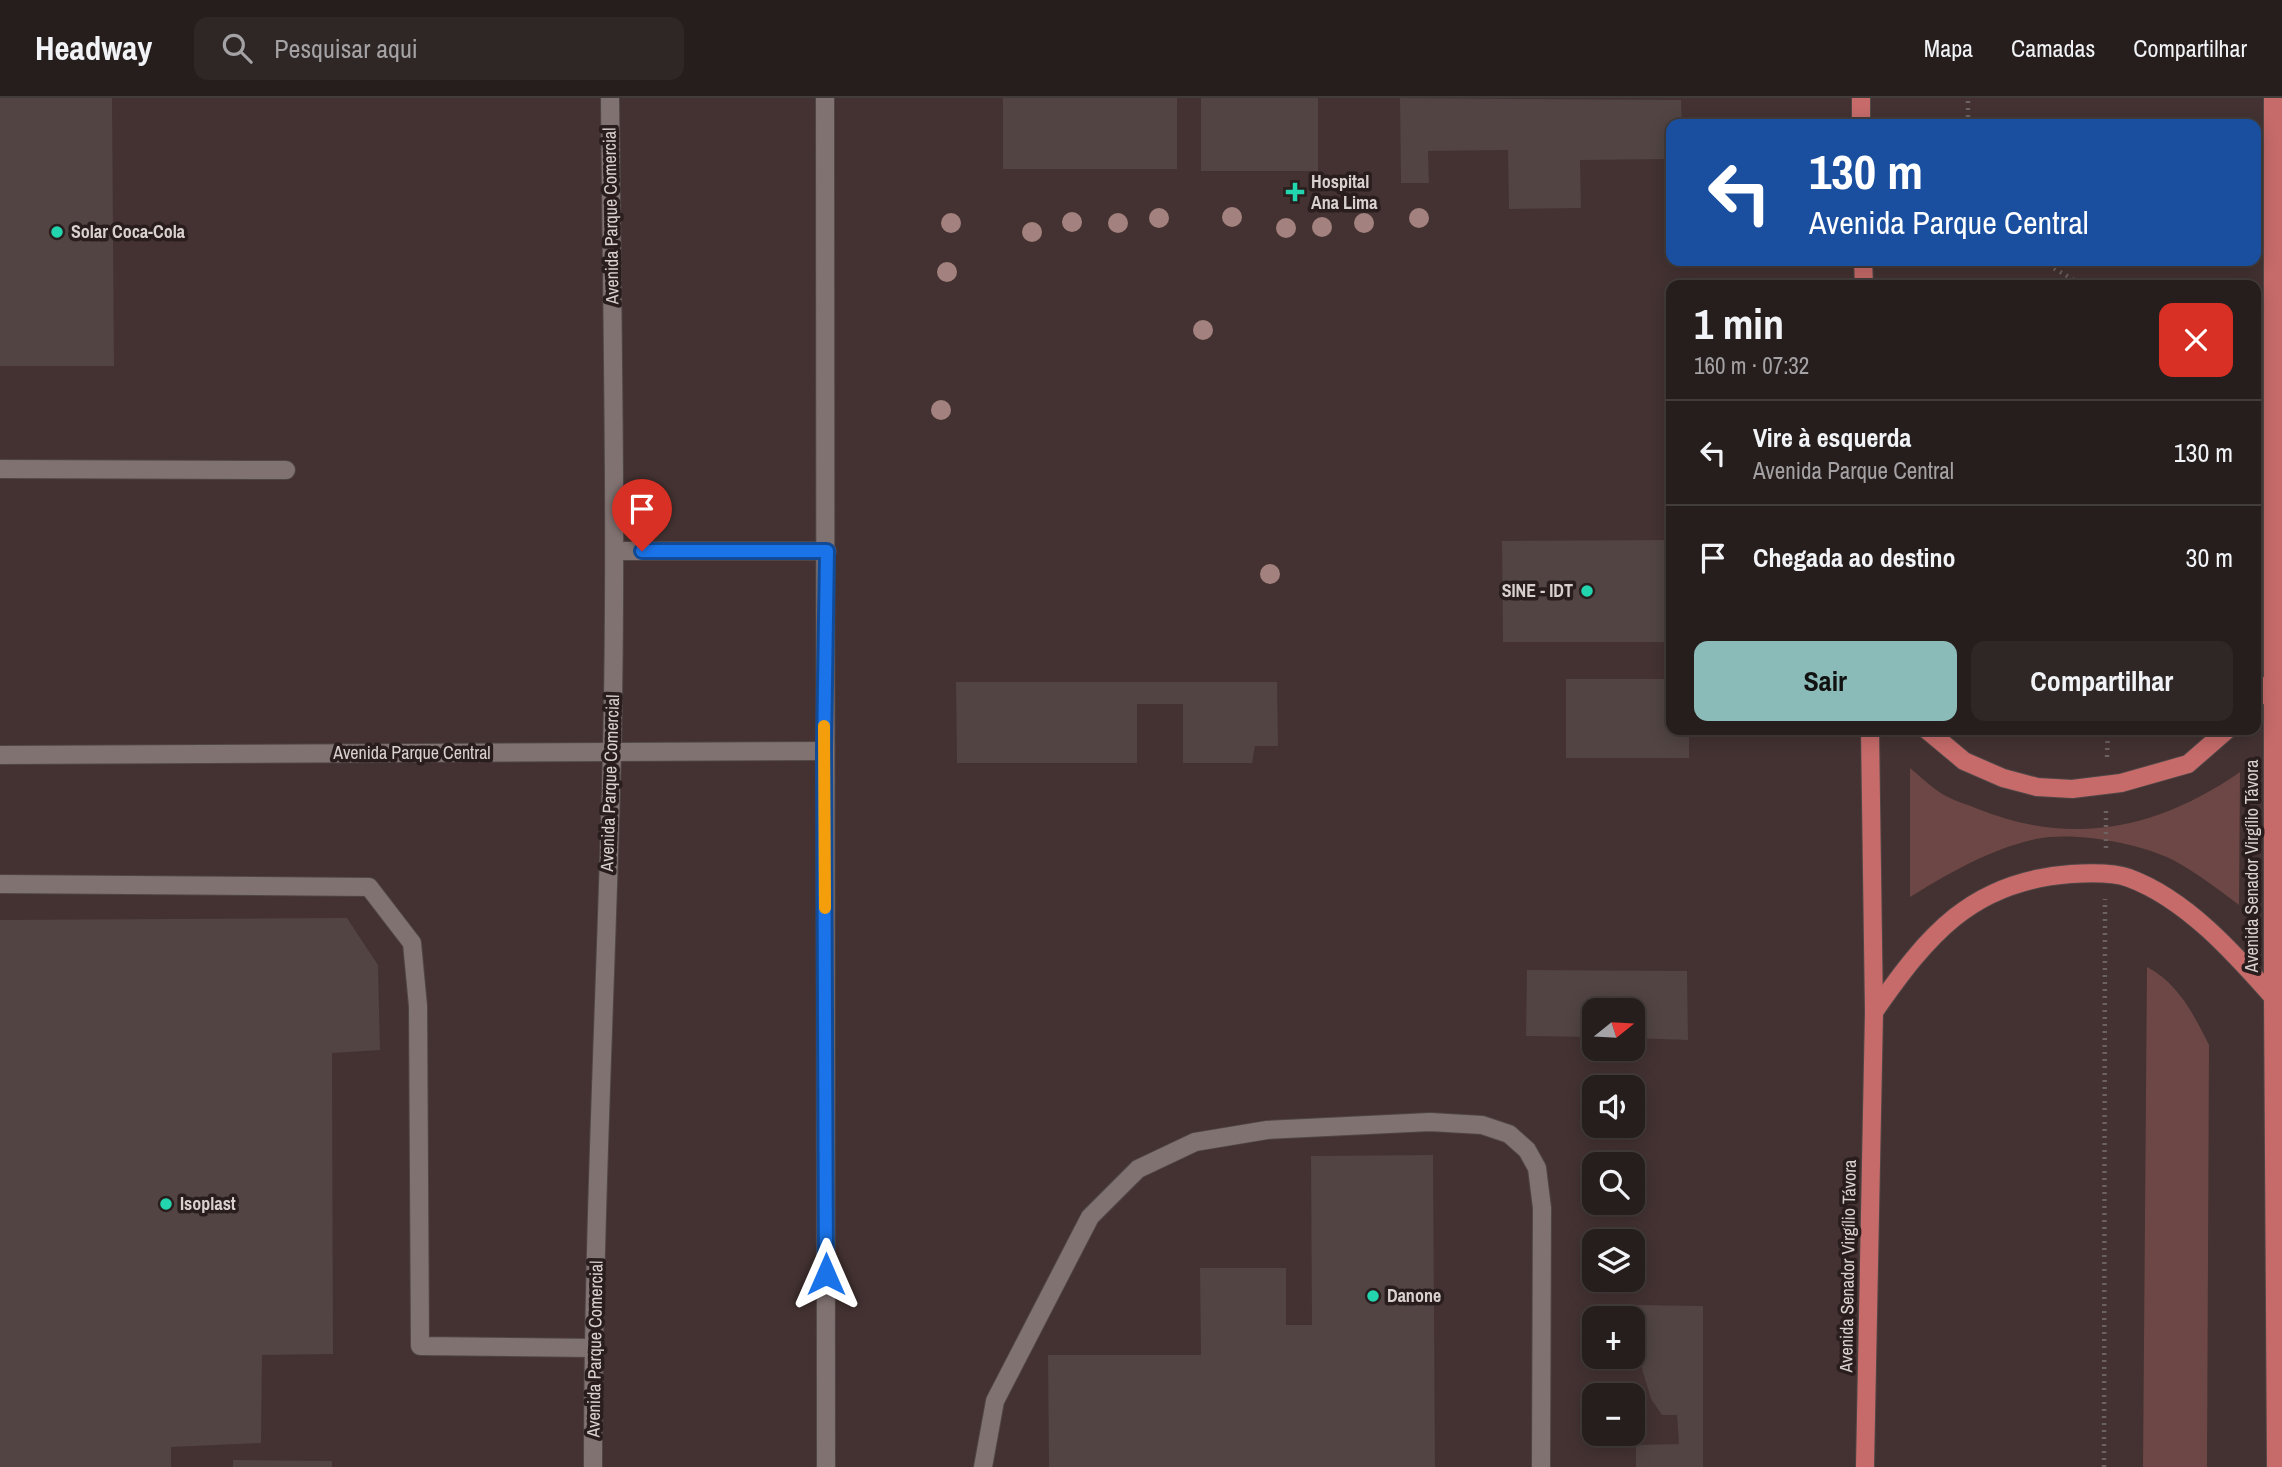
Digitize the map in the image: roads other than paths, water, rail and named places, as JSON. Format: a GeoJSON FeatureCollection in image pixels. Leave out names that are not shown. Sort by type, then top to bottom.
{"type":"FeatureCollection","features":[{"type":"Feature","properties":{"kind":"main road"},"geometry":{"type":"LineString","coordinates":[[1861,98],[1861,119]]}},
{"type":"Feature","properties":{"kind":"main road","name":"Avenida Senador Virgílio Távora"},"geometry":{"type":"LineString","coordinates":[[2273,98],[2273,997],[2278,1456]]}},
{"type":"Feature","properties":{"kind":"main road"},"geometry":{"type":"LineString","coordinates":[[2261,693],[2273,680]]}},
{"type":"Feature","properties":{"kind":"main road","name":"Avenida Senador Virgílio Távora"},"geometry":{"type":"LineString","coordinates":[[1864,1467],[1874,1012],[1870,735]]}},
{"type":"Feature","properties":{"kind":"main road"},"geometry":{"type":"LineString","coordinates":[[1933,735],[1964,761],[2003,778],[2037,787],[2072,789],[2121,783],[2188,764],[2221,735]]}},
{"type":"Feature","properties":{"kind":"main road"},"geometry":{"type":"LineString","coordinates":[[1874,1012],[1913,957],[1957,914],[2000,888],[2055,876],[2084,874],[2128,878],[2171,900],[2228,947],[2273,997]]}},
{"type":"Feature","properties":{"kind":"street","name":"Avenida Parque Comercial"},"geometry":{"type":"LineString","coordinates":[[593,1467],[593,1348],[612,751],[615,551],[610,98]]}},
{"type":"Feature","properties":{"kind":"street"},"geometry":{"type":"LineString","coordinates":[[825,98],[826,1467]]}},
{"type":"Feature","properties":{"kind":"street"},"geometry":{"type":"LineString","coordinates":[[0,469],[286,470]]}},
{"type":"Feature","properties":{"kind":"street"},"geometry":{"type":"LineString","coordinates":[[615,551],[827,551]]}},
{"type":"Feature","properties":{"kind":"street","name":"Avenida Parque Central"},"geometry":{"type":"LineString","coordinates":[[0,755],[824,751]]}},
{"type":"Feature","properties":{"kind":"street"},"geometry":{"type":"LineString","coordinates":[[0,884],[369,887],[412,943],[418,1006],[421,1346],[593,1348]]}},
{"type":"Feature","properties":{"kind":"street"},"geometry":{"type":"LineString","coordinates":[[983,1467],[995,1401],[1090,1217],[1138,1170],[1195,1142],[1267,1130],[1430,1122],[1482,1125],[1509,1134],[1527,1150],[1537,1168],[1542,1208],[1541,1467]]}},
{"type":"Feature","properties":{"kind":"place","name":"Hospital Ana Lima"},"geometry":{"type":"Point","coordinates":[1295,192]}},
{"type":"Feature","properties":{"kind":"place","name":"Solar Coca-Cola"},"geometry":{"type":"Point","coordinates":[57,232]}},
{"type":"Feature","properties":{"kind":"place","name":"SINE - IDT"},"geometry":{"type":"Point","coordinates":[1587,591]}},
{"type":"Feature","properties":{"kind":"place","name":"Isoplast"},"geometry":{"type":"Point","coordinates":[166,1204]}},
{"type":"Feature","properties":{"kind":"place","name":"Danone"},"geometry":{"type":"Point","coordinates":[1373,1296]}}]}
